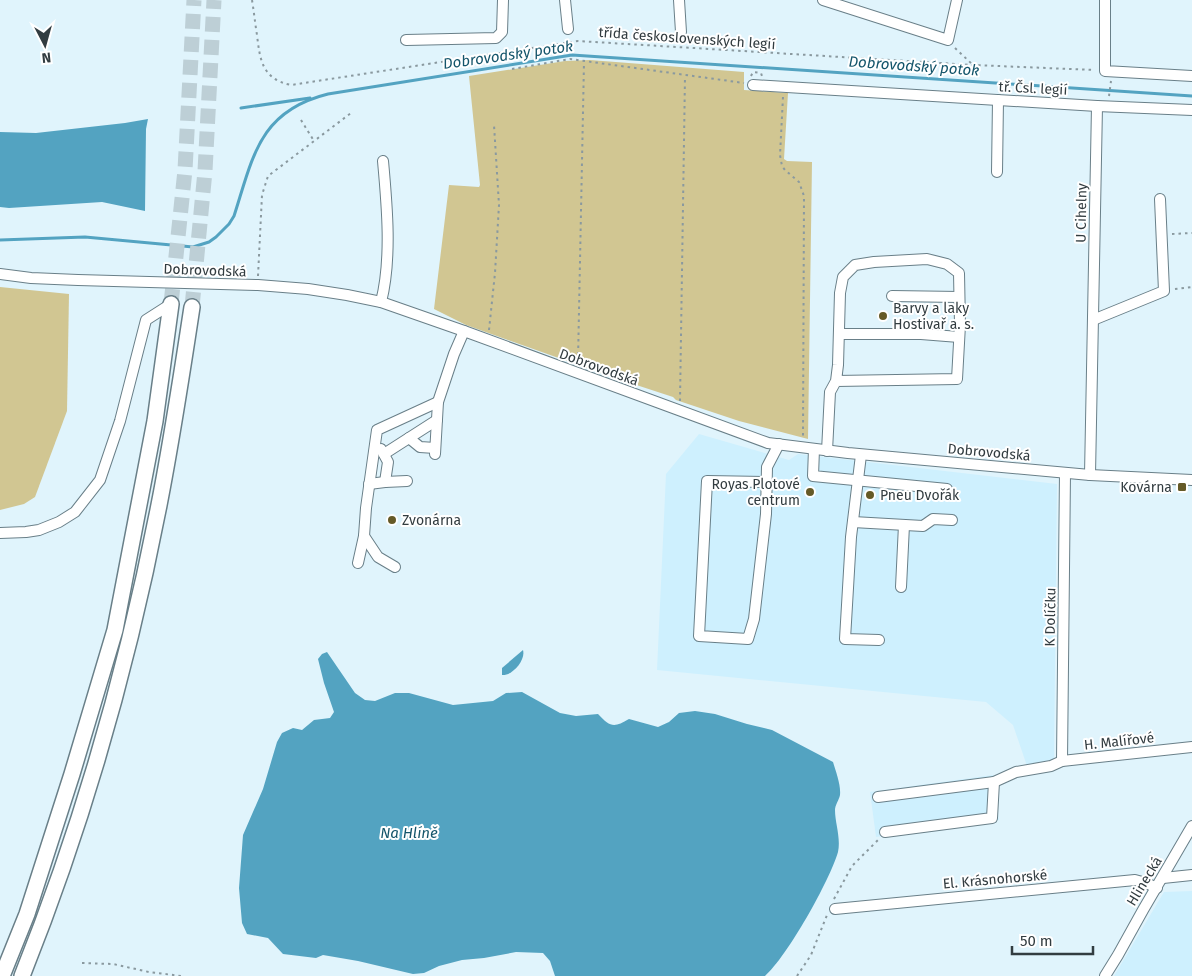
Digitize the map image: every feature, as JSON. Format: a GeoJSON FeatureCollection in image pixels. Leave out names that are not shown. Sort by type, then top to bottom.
{"type":"FeatureCollection","features":[{"type":"Feature","properties":{"kind":"highway"},"geometry":{"type":"LineString","coordinates":[[2,976],[27,914],[115,630],[155,421],[171,304]]}},
{"type":"Feature","properties":{"kind":"highway"},"geometry":{"type":"LineString","coordinates":[[22,976],[46,918],[91,782],[132,630],[164,479],[192,307]]}},
{"type":"Feature","properties":{"kind":"street"},"geometry":{"type":"LineString","coordinates":[[406,40],[496,38],[502,32],[503,0]]}},
{"type":"Feature","properties":{"kind":"street"},"geometry":{"type":"LineString","coordinates":[[565,0],[568,29]]}},
{"type":"Feature","properties":{"kind":"street"},"geometry":{"type":"LineString","coordinates":[[679,0],[681,32]]}},
{"type":"Feature","properties":{"kind":"street"},"geometry":{"type":"LineString","coordinates":[[823,0],[948,40],[957,0]]}},
{"type":"Feature","properties":{"kind":"street"},"geometry":{"type":"LineString","coordinates":[[1105,0],[1105,71],[1192,76]]}},
{"type":"Feature","properties":{"kind":"street","name":"tř. Čsl. legií"},"geometry":{"type":"LineString","coordinates":[[753,85],[1192,110]]}},
{"type":"Feature","properties":{"kind":"street"},"geometry":{"type":"LineString","coordinates":[[997,172],[998,100]]}},
{"type":"Feature","properties":{"kind":"street","name":"U Cihelny"},"geometry":{"type":"LineString","coordinates":[[1090,475],[1097,106]]}},
{"type":"Feature","properties":{"kind":"street"},"geometry":{"type":"LineString","coordinates":[[382,298],[388,227],[383,161]]}},
{"type":"Feature","properties":{"kind":"street"},"geometry":{"type":"LineString","coordinates":[[1093,320],[1164,291],[1160,199]]}},
{"type":"Feature","properties":{"kind":"street"},"geometry":{"type":"LineString","coordinates":[[827,451],[830,392],[836,381],[838,365],[840,293],[844,277],[855,265],[874,262],[926,260],[948,264],[958,273],[959,337],[957,379],[836,381]]}},
{"type":"Feature","properties":{"kind":"street","name":"Dobrovodská"},"geometry":{"type":"LineString","coordinates":[[0,274],[31,278],[258,285],[382,298],[575,373],[768,443],[861,455],[1065,473],[1192,480]]}},
{"type":"Feature","properties":{"kind":"street"},"geometry":{"type":"LineString","coordinates":[[892,296],[959,298]]}},
{"type":"Feature","properties":{"kind":"street"},"geometry":{"type":"LineString","coordinates":[[0,533],[39,530],[59,522],[75,512],[92,491],[100,480],[116,436],[146,320],[171,304]]}},
{"type":"Feature","properties":{"kind":"street"},"geometry":{"type":"LineString","coordinates":[[409,438],[420,448],[435,451],[438,402],[464,331]]}},
{"type":"Feature","properties":{"kind":"street"},"geometry":{"type":"LineString","coordinates":[[839,334],[921,334],[959,337]]}},
{"type":"Feature","properties":{"kind":"street"},"geometry":{"type":"LineString","coordinates":[[358,563],[364,536],[377,430],[438,402]]}},
{"type":"Feature","properties":{"kind":"street"},"geometry":{"type":"LineString","coordinates":[[384,454],[437,420]]}},
{"type":"Feature","properties":{"kind":"street"},"geometry":{"type":"LineString","coordinates":[[376,440],[388,462],[385,482]]}},
{"type":"Feature","properties":{"kind":"street"},"geometry":{"type":"LineString","coordinates":[[767,482],[707,481],[699,636],[748,638],[754,619],[766,514],[767,482],[767,467],[779,444]]}},
{"type":"Feature","properties":{"kind":"street"},"geometry":{"type":"LineString","coordinates":[[814,449],[813,476],[948,489]]}},
{"type":"Feature","properties":{"kind":"street"},"geometry":{"type":"LineString","coordinates":[[861,455],[853,522],[845,639],[879,640]]}},
{"type":"Feature","properties":{"kind":"street","name":"K Dolíčku"},"geometry":{"type":"LineString","coordinates":[[1062,761],[1065,473]]}},
{"type":"Feature","properties":{"kind":"street"},"geometry":{"type":"LineString","coordinates":[[369,484],[407,481]]}},
{"type":"Feature","properties":{"kind":"street"},"geometry":{"type":"LineString","coordinates":[[853,522],[923,526],[933,519],[952,520]]}},
{"type":"Feature","properties":{"kind":"street"},"geometry":{"type":"LineString","coordinates":[[901,587],[904,525]]}},
{"type":"Feature","properties":{"kind":"street"},"geometry":{"type":"LineString","coordinates":[[364,536],[378,558],[395,566]]}},
{"type":"Feature","properties":{"kind":"street","name":"H. Malířové"},"geometry":{"type":"LineString","coordinates":[[878,796],[994,782],[1016,772],[1051,766],[1062,761],[1192,747]]}},
{"type":"Feature","properties":{"kind":"street"},"geometry":{"type":"LineString","coordinates":[[885,832],[992,818],[994,782]]}},
{"type":"Feature","properties":{"kind":"street","name":"Hlinecká"},"geometry":{"type":"LineString","coordinates":[[1105,976],[1192,826]]}},
{"type":"Feature","properties":{"kind":"street"},"geometry":{"type":"LineString","coordinates":[[1163,878],[1192,875]]}},
{"type":"Feature","properties":{"kind":"street","name":"El. Krásnohorské"},"geometry":{"type":"LineString","coordinates":[[835,909],[1135,880],[1157,888]]}},
{"type":"Feature","properties":{"kind":"path","name":"třída československých legií"},"geometry":{"type":"LineString","coordinates":[[252,0],[260,59],[268,73],[279,81],[291,84],[578,41],[973,65]]}},
{"type":"Feature","properties":{"kind":"path"},"geometry":{"type":"LineString","coordinates":[[948,40],[973,65]]}},
{"type":"Feature","properties":{"kind":"path"},"geometry":{"type":"LineString","coordinates":[[512,70],[570,60],[753,85]]}},
{"type":"Feature","properties":{"kind":"path"},"geometry":{"type":"LineString","coordinates":[[575,373],[578,361],[584,62]]}},
{"type":"Feature","properties":{"kind":"path","name":"tř. Čsl. legií"},"geometry":{"type":"LineString","coordinates":[[973,65],[1105,71]]}},
{"type":"Feature","properties":{"kind":"path"},"geometry":{"type":"LineString","coordinates":[[679,410],[681,395],[686,76]]}},
{"type":"Feature","properties":{"kind":"path"},"geometry":{"type":"LineString","coordinates":[[1110,95],[1111,82]]}},
{"type":"Feature","properties":{"kind":"path"},"geometry":{"type":"LineString","coordinates":[[783,87],[781,160],[785,170],[799,182],[804,196],[802,448]]}},
{"type":"Feature","properties":{"kind":"path"},"geometry":{"type":"LineString","coordinates":[[258,285],[262,195],[268,176],[352,113]]}},
{"type":"Feature","properties":{"kind":"path"},"geometry":{"type":"LineString","coordinates":[[301,120],[314,141]]}},
{"type":"Feature","properties":{"kind":"path"},"geometry":{"type":"LineString","coordinates":[[489,332],[496,273],[499,205],[494,125]]}},
{"type":"Feature","properties":{"kind":"path"},"geometry":{"type":"LineString","coordinates":[[1162,235],[1192,233]]}},
{"type":"Feature","properties":{"kind":"path"},"geometry":{"type":"LineString","coordinates":[[1164,291],[1192,287]]}},
{"type":"Feature","properties":{"kind":"path"},"geometry":{"type":"LineString","coordinates":[[82,963],[113,964],[149,972],[181,976]]}},
{"type":"Feature","properties":{"kind":"shaded area"},"geometry":{"type":"Polygon","coordinates":[[[590,60],[744,72],[744,90],[788,93],[784,159],[787,161],[812,162],[808,439],[739,421],[676,400],[673,397],[466,325],[434,309],[449,185],[479,187],[480,185],[469,76],[565,61],[590,60]]]}},
{"type":"Feature","properties":{"kind":"shaded area"},"geometry":{"type":"Polygon","coordinates":[[[0,287],[69,294],[67,411],[35,497],[24,504],[0,510],[0,287]]]}},
{"type":"Feature","properties":{"kind":"shaded area"},"geometry":{"type":"Polygon","coordinates":[[[699,434],[789,460],[798,454],[1057,484],[1054,763],[1027,766],[1013,725],[986,702],[657,670],[666,474],[699,434]]]}},
{"type":"Feature","properties":{"kind":"shaded area"},"geometry":{"type":"Polygon","coordinates":[[[993,775],[999,820],[876,837],[870,792],[993,775]]]}},
{"type":"Feature","properties":{"kind":"shaded area"},"geometry":{"type":"Polygon","coordinates":[[[1192,891],[1192,976],[1114,976],[1164,892],[1192,891]]]}},
{"type":"Feature","properties":{"kind":"water"},"geometry":{"type":"Polygon","coordinates":[[[148,119],[146,129],[145,211],[102,202],[0,207],[0,132],[36,133],[148,119]]]}},
{"type":"Feature","properties":{"kind":"water"},"geometry":{"type":"Polygon","coordinates":[[[523,650],[522,658],[517,667],[510,673],[502,675],[502,668],[523,650]]]}},
{"type":"Feature","properties":{"kind":"water","name":"Na Hlíně"},"geometry":{"type":"Polygon","coordinates":[[[327,652],[355,693],[365,700],[375,701],[395,693],[409,693],[453,705],[493,701],[506,693],[522,692],[560,713],[576,716],[598,714],[612,725],[620,724],[629,719],[658,727],[669,722],[679,713],[695,711],[715,714],[772,730],[833,762],[840,791],[835,810],[839,847],[826,881],[796,936],[785,953],[765,976],[555,976],[550,961],[543,953],[516,952],[462,960],[439,966],[424,973],[413,974],[323,955],[316,958],[283,954],[268,938],[247,934],[242,923],[239,888],[243,835],[263,789],[277,742],[282,733],[293,728],[302,730],[314,720],[330,718],[334,712],[318,659],[327,652]]]}},
{"type":"Feature","properties":{"kind":"waterway","name":"Dobrovodský potok"},"geometry":{"type":"LineString","coordinates":[[0,240],[85,237],[193,247],[209,242],[229,224],[234,216],[247,174],[262,139],[287,112],[305,102],[328,94],[572,55],[1192,96]]}},
{"type":"Feature","properties":{"kind":"waterway"},"geometry":{"type":"LineString","coordinates":[[241,108],[310,98]]}},
{"type":"Feature","properties":{"kind":"tunnel"},"geometry":{"type":"LineString","coordinates":[[171,304],[185,170],[194,0]]}},
{"type":"Feature","properties":{"kind":"tunnel"},"geometry":{"type":"LineString","coordinates":[[192,307],[205,171],[214,0]]}},
{"type":"Feature","properties":{"kind":"place","name":"Barvy a laky Hostivař a. s."},"geometry":{"type":"Point","coordinates":[883,316]}},
{"type":"Feature","properties":{"kind":"place","name":"Kovárna"},"geometry":{"type":"Point","coordinates":[1182,487]}},
{"type":"Feature","properties":{"kind":"place","name":"Royas Plotové centrum"},"geometry":{"type":"Point","coordinates":[810,492]}},
{"type":"Feature","properties":{"kind":"place","name":"Pneu Dvořák"},"geometry":{"type":"Point","coordinates":[870,495]}},
{"type":"Feature","properties":{"kind":"place","name":"Zvonárna"},"geometry":{"type":"Point","coordinates":[392,520]}}]}
